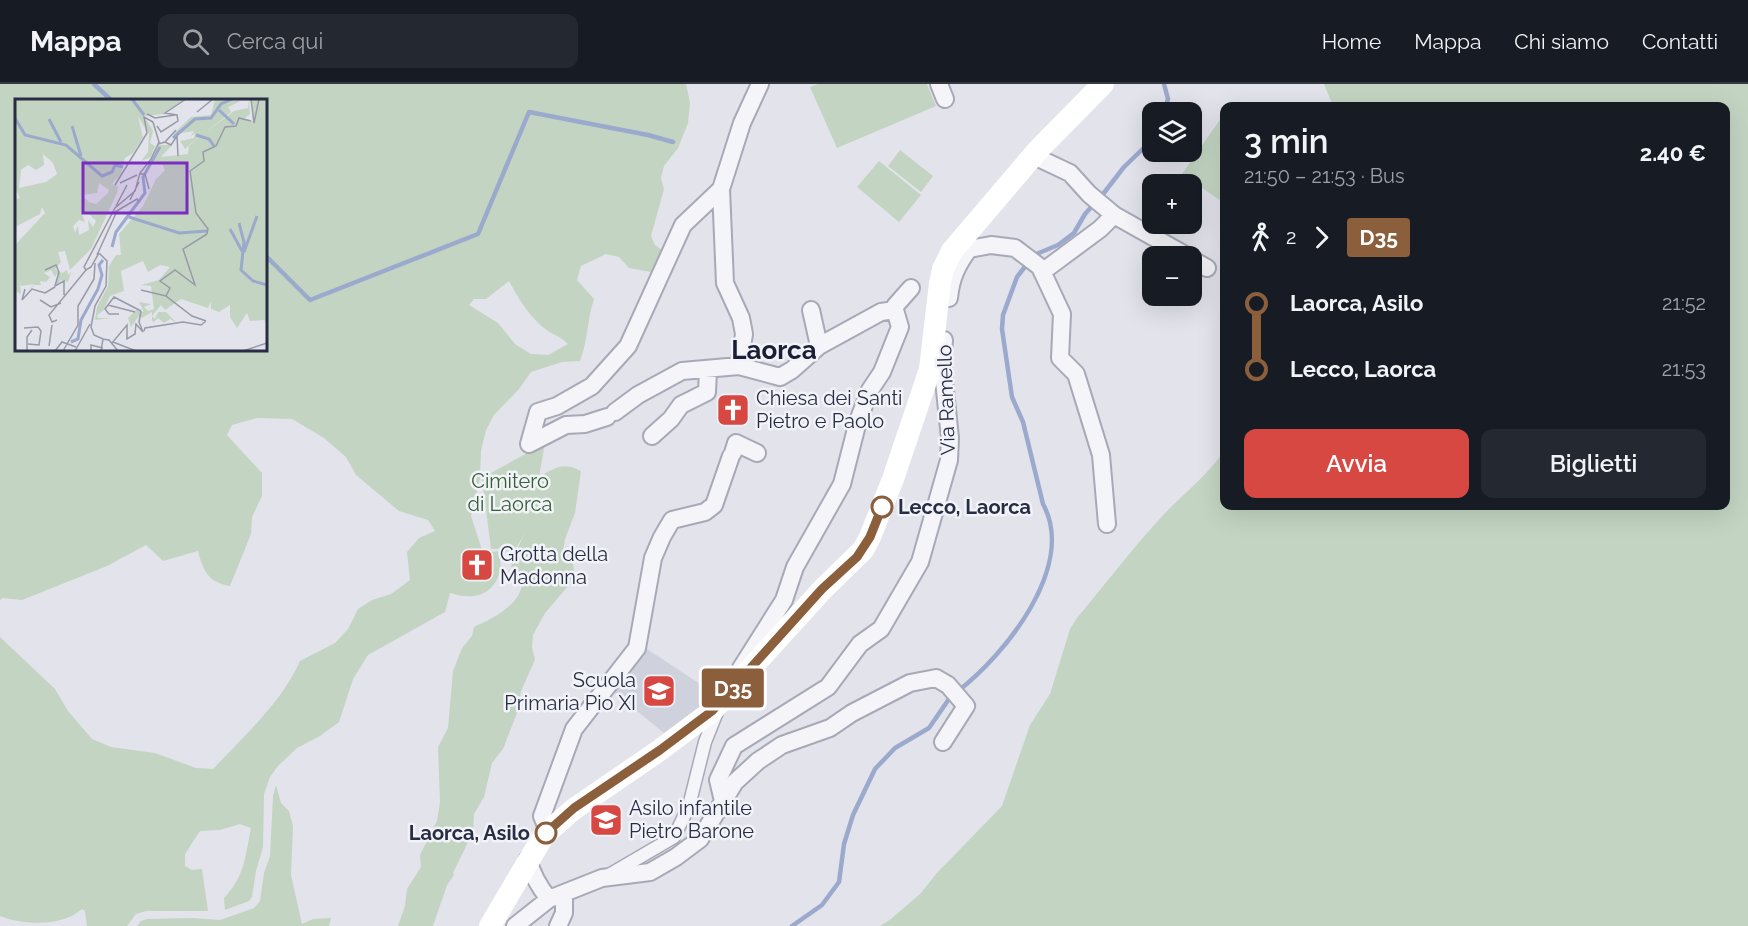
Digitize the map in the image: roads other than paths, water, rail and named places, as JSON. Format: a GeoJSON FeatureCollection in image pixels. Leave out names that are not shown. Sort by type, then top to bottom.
{"type":"FeatureCollection","features":[{"type":"Feature","properties":{"kind":"main road"},"geometry":{"type":"LineString","coordinates":[[490,926],[528,859],[548,831],[574,808],[660,750],[712,711],[822,589],[863,550],[893,479],[930,369],[943,303],[943,269],[952,251],[1034,156],[1103,84]]}},
{"type":"Feature","properties":{"kind":"street"},"geometry":{"type":"LineString","coordinates":[[739,366],[744,334],[741,318],[725,283],[721,189],[742,123],[760,84]]}},
{"type":"Feature","properties":{"kind":"street"},"geometry":{"type":"LineString","coordinates":[[1034,156],[1070,173],[1101,205],[1169,246]]}},
{"type":"Feature","properties":{"kind":"street"},"geometry":{"type":"LineString","coordinates":[[721,189],[683,225],[628,346],[592,386],[557,406],[538,412],[529,444],[566,425],[585,424],[611,414],[638,395],[682,371],[739,366],[780,377],[792,370],[819,346],[881,312],[895,310]]}},
{"type":"Feature","properties":{"kind":"street"},"geometry":{"type":"LineString","coordinates":[[1101,205],[1100,229],[1041,269],[1062,314],[1060,358],[1076,374],[1101,455],[1107,524]]}},
{"type":"Feature","properties":{"kind":"street","name":"Via Ramello"},"geometry":{"type":"LineString","coordinates":[[723,801],[718,780],[734,746],[828,687],[860,644],[881,629],[920,562],[950,460],[942,362],[943,303],[958,263],[969,249],[991,245],[1015,248],[1041,269]]}},
{"type":"Feature","properties":{"kind":"street"},"geometry":{"type":"LineString","coordinates":[[1202,265],[1207,268]]}},
{"type":"Feature","properties":{"kind":"street"},"geometry":{"type":"LineString","coordinates":[[515,926],[556,897],[602,878],[674,837],[689,806],[705,742],[723,699],[784,600],[795,567],[843,484],[858,421],[870,390],[882,372],[900,327],[895,306],[911,288]]}},
{"type":"Feature","properties":{"kind":"street"},"geometry":{"type":"LineString","coordinates":[[811,309],[819,346]]}},
{"type":"Feature","properties":{"kind":"street"},"geometry":{"type":"LineString","coordinates":[[652,436],[671,419],[681,405],[707,392],[708,370]]}},
{"type":"Feature","properties":{"kind":"street"},"geometry":{"type":"LineString","coordinates":[[548,831],[542,816],[574,729],[637,648],[653,558],[662,537],[672,520],[705,512],[714,505],[733,450],[757,453]]}},
{"type":"Feature","properties":{"kind":"street"},"geometry":{"type":"LineString","coordinates":[[902,679],[926,674],[942,682],[966,706],[943,742]]}},
{"type":"Feature","properties":{"kind":"street"},"geometry":{"type":"LineString","coordinates":[[602,878],[650,872],[676,857],[700,839],[735,782],[758,761],[782,745],[830,728],[852,713],[909,683],[942,682]]}},
{"type":"Feature","properties":{"kind":"street"},"geometry":{"type":"LineString","coordinates":[[528,859],[536,880],[556,897],[564,912],[558,926]]}},
{"type":"Feature","properties":{"kind":"waterway"},"geometry":{"type":"LineString","coordinates":[[94,84],[110,99]]}},
{"type":"Feature","properties":{"kind":"waterway"},"geometry":{"type":"LineString","coordinates":[[1164,84],[1167,102]]}},
{"type":"Feature","properties":{"kind":"waterway"},"geometry":{"type":"LineString","coordinates":[[267,257],[310,300],[478,234],[529,112],[673,142]]}},
{"type":"Feature","properties":{"kind":"waterway"},"geometry":{"type":"LineString","coordinates":[[1100,198],[1124,167],[1142,150]]}},
{"type":"Feature","properties":{"kind":"waterway"},"geometry":{"type":"LineString","coordinates":[[958,691],[977,675],[1015,632],[1031,607],[1043,581],[1051,554],[1051,528],[1023,422],[1012,397],[1002,329],[1003,315],[1017,277],[1034,255],[1058,245],[1074,233],[1094,204]]}},
{"type":"Feature","properties":{"kind":"waterway"},"geometry":{"type":"LineString","coordinates":[[792,926],[822,905],[839,882],[844,844],[853,815],[875,769],[895,748],[929,728],[951,696]]}},
{"type":"Feature","properties":{"kind":"place","name":"Chiesa dei Santi Pietro e Paolo"},"geometry":{"type":"Point","coordinates":[733,410]}},
{"type":"Feature","properties":{"kind":"place","name":"Lecco, Laorca"},"geometry":{"type":"Point","coordinates":[882,507]}},
{"type":"Feature","properties":{"kind":"place","name":"Grotta della Madonna"},"geometry":{"type":"Point","coordinates":[477,565]}},
{"type":"Feature","properties":{"kind":"place","name":"Scuola Primaria Pio XI"},"geometry":{"type":"Point","coordinates":[659,691]}},
{"type":"Feature","properties":{"kind":"place","name":"Asilo infantile Pietro Barone"},"geometry":{"type":"Point","coordinates":[606,820]}},
{"type":"Feature","properties":{"kind":"place","name":"Laorca, Asilo"},"geometry":{"type":"Point","coordinates":[546,833]}},
{"type":"Feature","properties":{"kind":"district","name":"Laorca"},"geometry":{"type":"Point","coordinates":[774,350]}},
{"type":"Feature","properties":{"kind":"park label","name":"Cimitero di Laorca"},"geometry":{"type":"Point","coordinates":[510,492]}}]}
